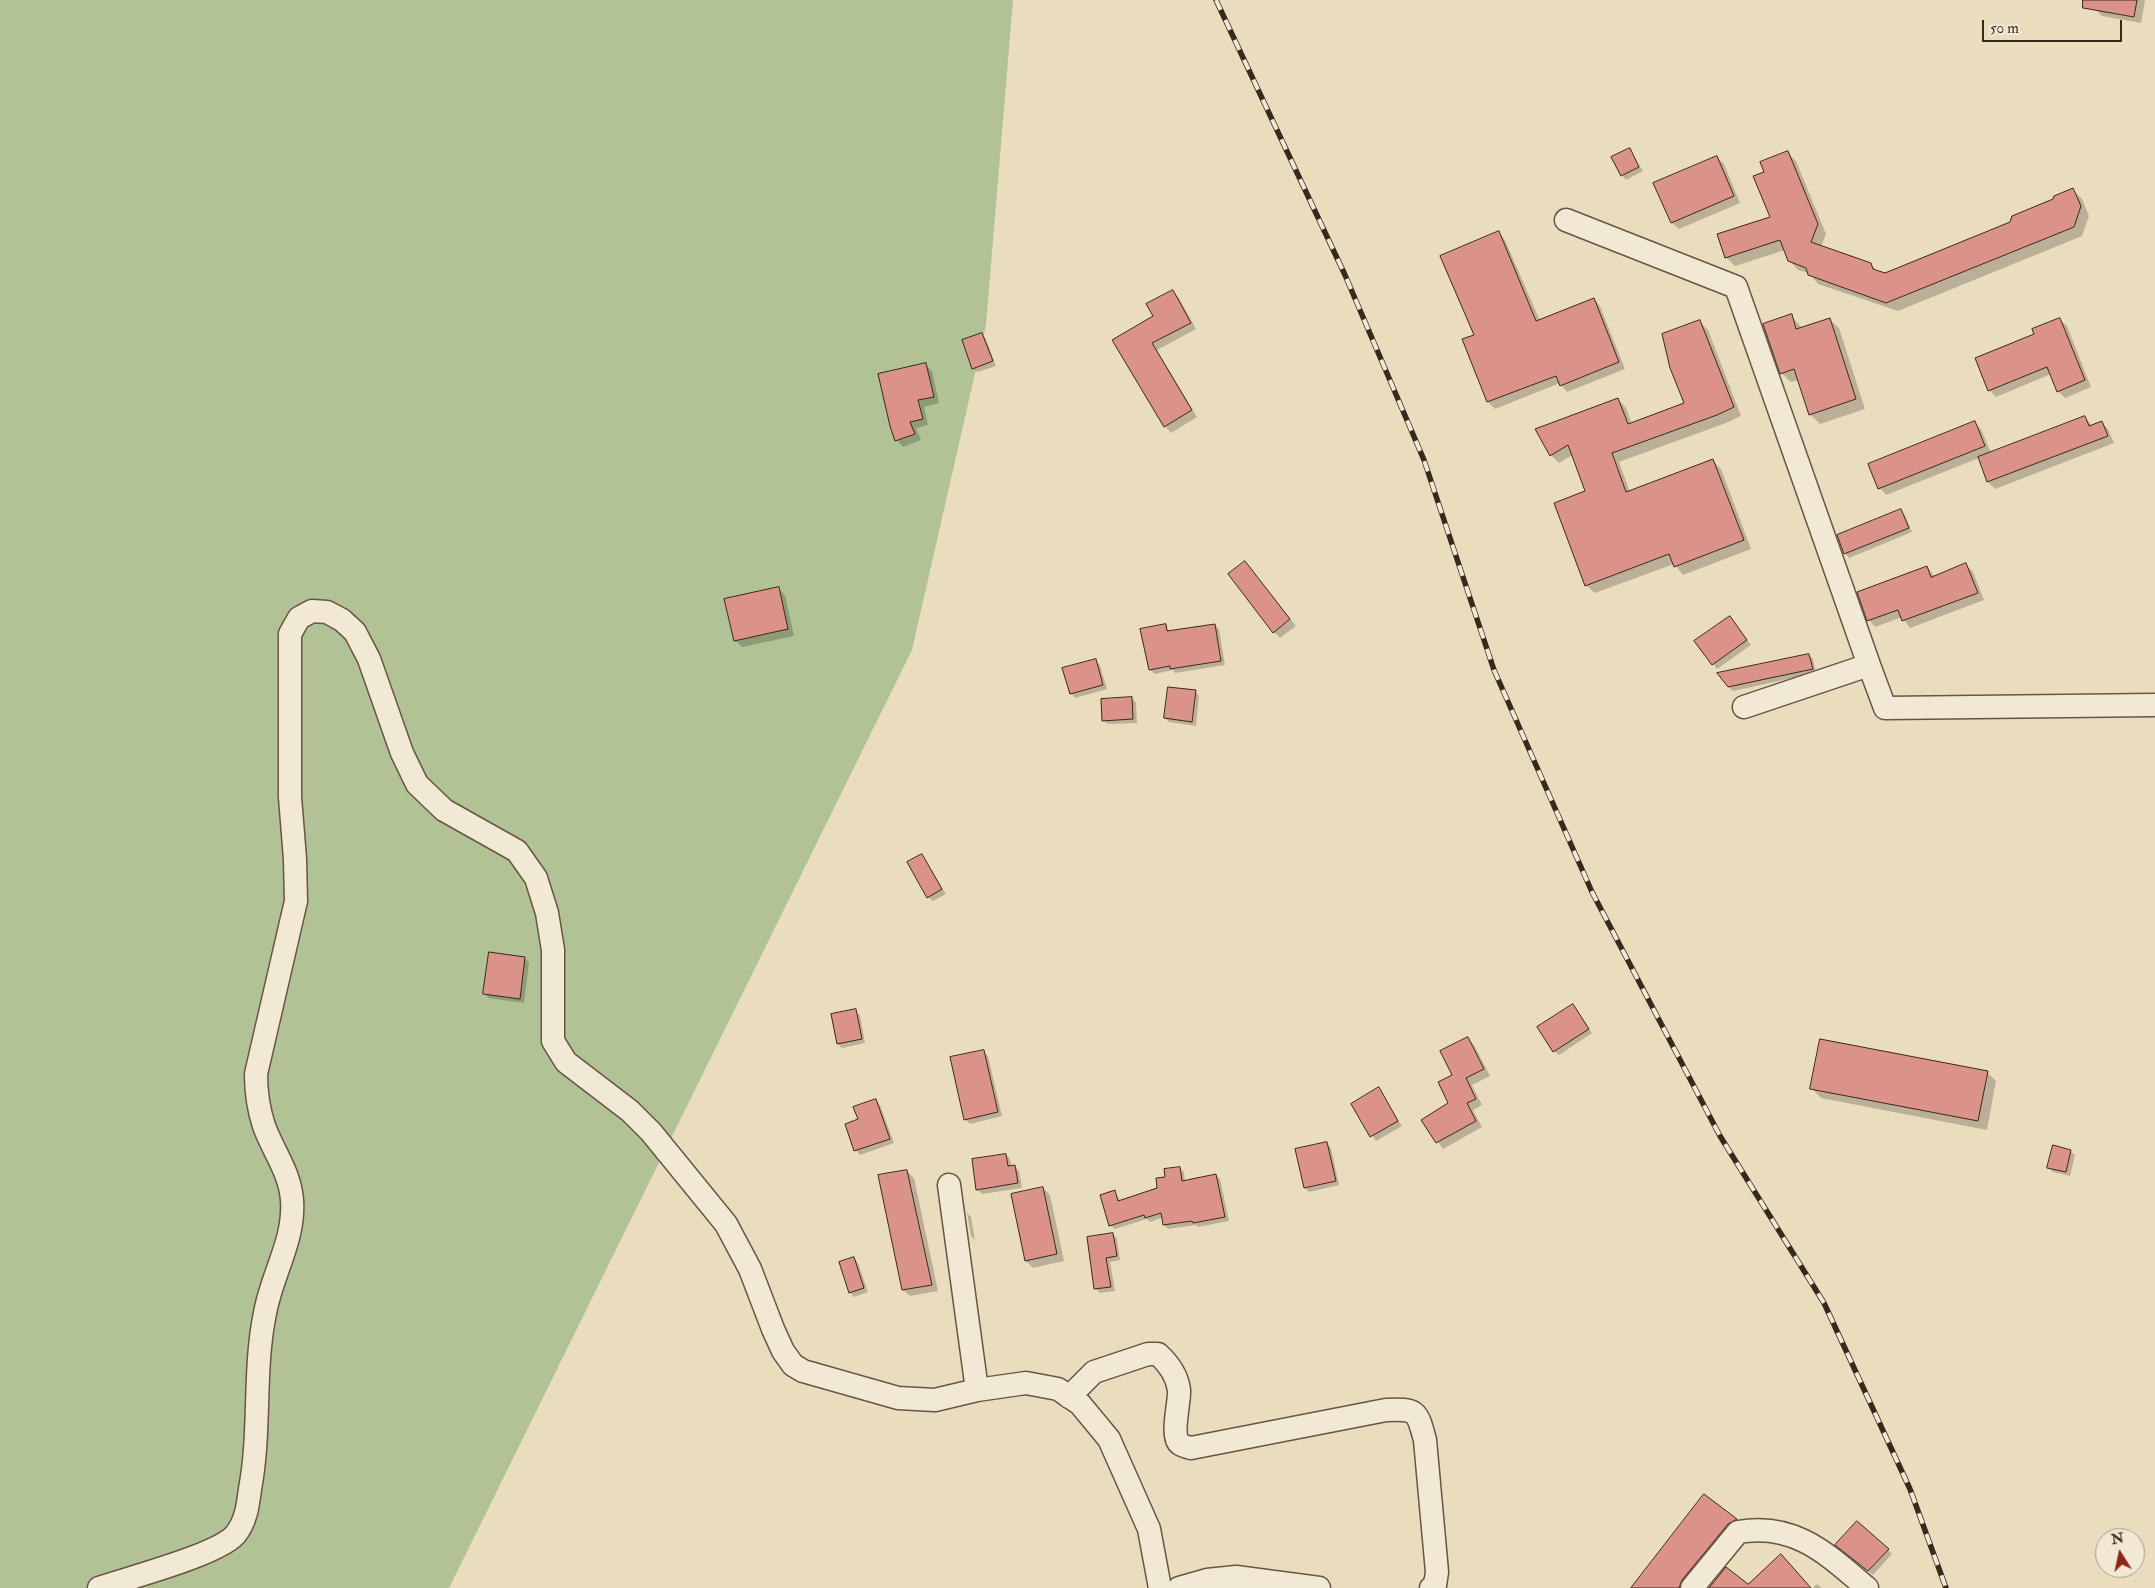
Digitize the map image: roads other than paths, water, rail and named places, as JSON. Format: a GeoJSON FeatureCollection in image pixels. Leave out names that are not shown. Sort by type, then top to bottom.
{"type":"FeatureCollection","features":[{"type":"Feature","properties":{"kind":"street"},"geometry":{"type":"LineString","coordinates":[[1566,220],[1736,287],[1869,665],[1886,708],[2155,705]]}},
{"type":"Feature","properties":{"kind":"street"},"geometry":{"type":"LineString","coordinates":[[99,1588],[215,1550],[234,1536],[243,1523],[248,1506],[256,1460],[260,1339],[265,1310],[291,1227],[292,1199],[285,1170],[264,1127],[256,1098],[256,1074],[296,902],[290,797],[290,634],[299,618],[312,611],[327,612],[342,620],[355,632],[368,659],[402,753],[417,784],[444,810],[517,851],[536,878],[547,913],[553,950],[553,1041],[566,1062],[630,1111],[651,1132],[726,1224],[750,1269],[772,1329],[783,1351],[793,1364],[803,1371],[898,1398],[935,1400],[977,1390],[1026,1383],[1058,1389],[1080,1404],[1109,1439],[1149,1529],[1160,1588]]}},
{"type":"Feature","properties":{"kind":"street"},"geometry":{"type":"LineString","coordinates":[[1744,708],[1869,665]]}},
{"type":"Feature","properties":{"kind":"street"},"geometry":{"type":"LineString","coordinates":[[949,1185],[977,1390]]}},
{"type":"Feature","properties":{"kind":"street"},"geometry":{"type":"LineString","coordinates":[[1069,1397],[1094,1372],[1148,1354],[1158,1354],[1170,1365],[1179,1391],[1176,1430],[1178,1442],[1180,1445],[1191,1448],[1386,1410],[1407,1410],[1416,1414],[1420,1420],[1424,1440],[1437,1572],[1435,1585],[1432,1588]]}},
{"type":"Feature","properties":{"kind":"street"},"geometry":{"type":"LineString","coordinates":[[1692,1588],[1738,1532],[1768,1529],[1797,1537],[1828,1555],[1867,1588]]}},
{"type":"Feature","properties":{"kind":"street"},"geometry":{"type":"LineString","coordinates":[[1179,1588],[1207,1580],[1236,1577],[1287,1586],[1319,1588]]}},
{"type":"Feature","properties":{"kind":"railway"},"geometry":{"type":"LineString","coordinates":[[1216,0],[1345,275],[1424,460],[1494,670],[1592,892],[1720,1136],[1824,1303],[1910,1489],[1946,1588]]}}]}
